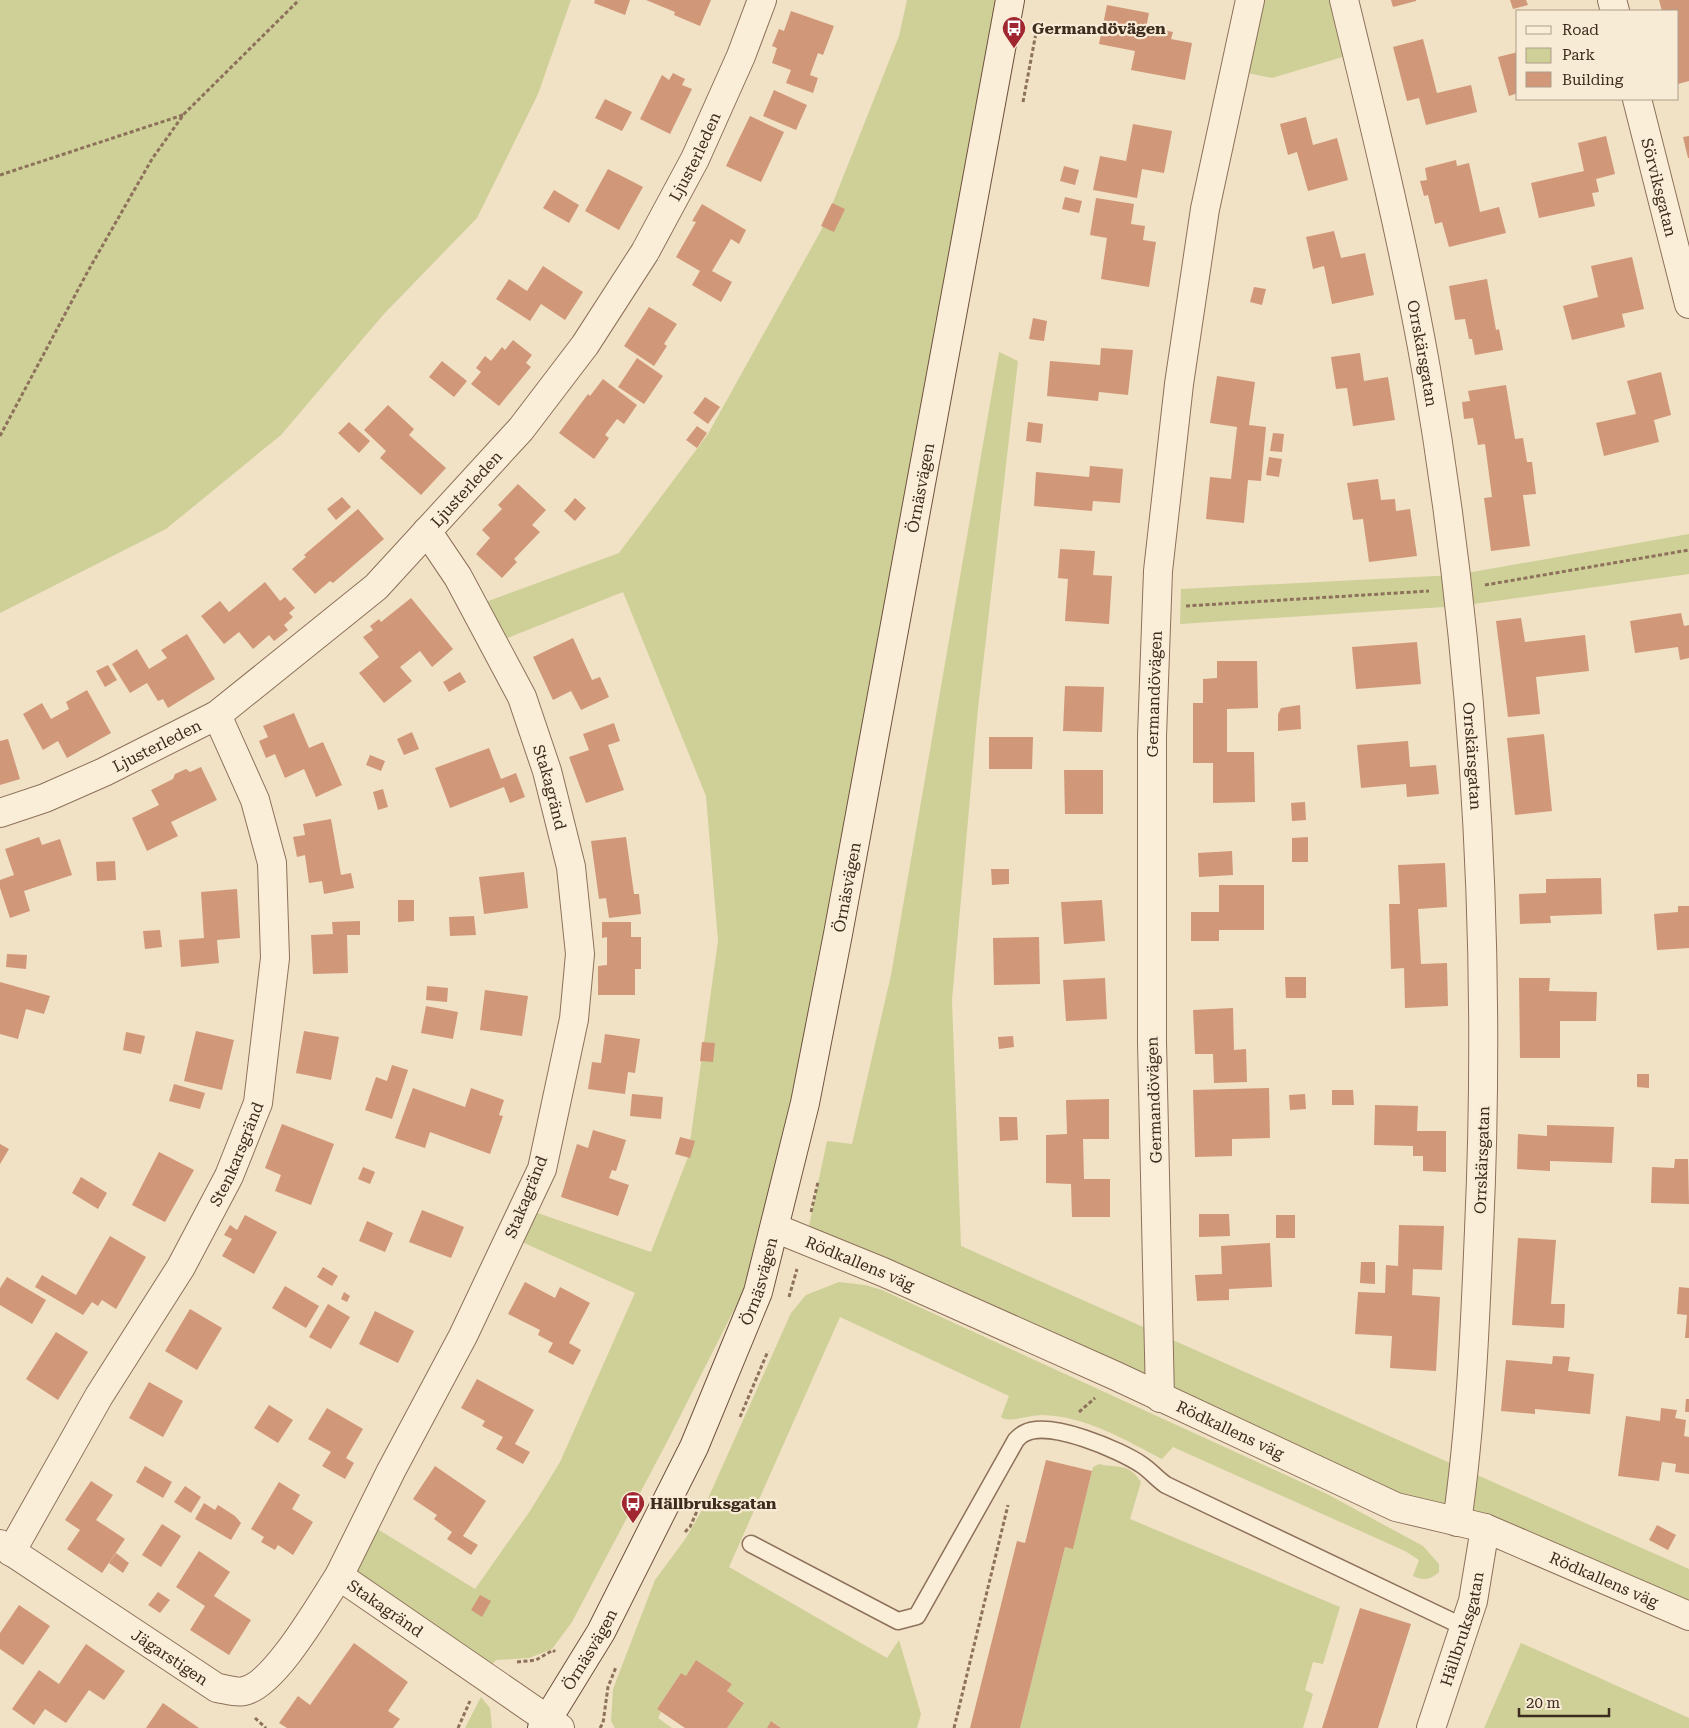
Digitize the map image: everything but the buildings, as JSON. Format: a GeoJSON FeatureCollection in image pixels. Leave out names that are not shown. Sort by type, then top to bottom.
{"type":"FeatureCollection","features":[{"type":"Feature","properties":{"kind":"street","name":"Ljusterleden"},"geometry":{"type":"LineString","coordinates":[[0,813],[46,798],[217,715],[376,587],[521,429],[585,345],[644,252],[696,159],[742,56],[762,0]]}},
{"type":"Feature","properties":{"kind":"street","name":"Örnäsvägen"},"geometry":{"type":"LineString","coordinates":[[550,1725],[601,1632],[694,1447],[758,1292],[805,1103],[838,934],[1010,0]]}},
{"type":"Feature","properties":{"kind":"street","name":"Germandövägen"},"geometry":{"type":"LineString","coordinates":[[1160,1398],[1152,1042],[1152,736],[1158,571],[1179,384],[1205,209],[1250,0]]}},
{"type":"Feature","properties":{"kind":"street","name":"Orrskärsgatan"},"geometry":{"type":"LineString","coordinates":[[1344,0],[1391,192],[1414,303],[1445,496],[1476,798],[1484,1038],[1482,1161],[1477,1285],[1457,1522]]}},
{"type":"Feature","properties":{"kind":"street","name":"Sörviksgatan"},"geometry":{"type":"LineString","coordinates":[[1637,100],[1689,304]]}},
{"type":"Feature","properties":{"kind":"street","name":"Stakagränd"},"geometry":{"type":"LineString","coordinates":[[427,531],[458,577],[522,697],[547,771],[571,867],[580,954],[574,1019],[542,1169],[463,1336],[338,1576],[550,1725]]}},
{"type":"Feature","properties":{"kind":"street","name":"Stenkarsgränd"},"geometry":{"type":"LineString","coordinates":[[6,1548],[181,1267],[229,1176],[258,1103],[275,958],[272,863],[255,800],[217,715]]}},
{"type":"Feature","properties":{"kind":"street","name":"Rödkallens väg"},"geometry":{"type":"LineString","coordinates":[[775,1228],[883,1272],[1116,1376],[1396,1507],[1485,1528],[1689,1616]]}},
{"type":"Feature","properties":{"kind":"street","name":"Hällbruksgatan"},"geometry":{"type":"LineString","coordinates":[[1431,1728],[1473,1601],[1485,1528]]}},
{"type":"Feature","properties":{"kind":"street","name":"Jägarstigen"},"geometry":{"type":"LineString","coordinates":[[6,1548],[217,1688],[244,1692],[270,1676],[304,1630],[338,1576]]}},
{"type":"Feature","properties":{"kind":"lane"},"geometry":{"type":"LineString","coordinates":[[751,1544],[898,1621],[906,1621],[917,1616],[1016,1440],[1026,1432],[1046,1431],[1095,1442],[1128,1456],[1145,1466],[1166,1485],[1464,1627]]}},
{"type":"Feature","properties":{"kind":"path"},"geometry":{"type":"LineString","coordinates":[[0,436],[88,271],[152,158],[184,114],[299,0]]}},
{"type":"Feature","properties":{"kind":"path"},"geometry":{"type":"LineString","coordinates":[[0,174],[80,150],[184,114]]}},
{"type":"Feature","properties":{"kind":"path"},"geometry":{"type":"LineString","coordinates":[[1156,608],[1456,590],[1689,550]]}},
{"type":"Feature","properties":{"kind":"path"},"geometry":{"type":"LineString","coordinates":[[1046,1431],[1073,1416],[1089,1404],[1116,1376]]}},
{"type":"Feature","properties":{"kind":"path"},"geometry":{"type":"LineString","coordinates":[[954,1728],[1009,1501]]}},
{"type":"Feature","properties":{"kind":"green space"},"geometry":{"type":"Polygon","coordinates":[[[0,0],[571,0],[538,94],[477,218],[383,315],[281,435],[166,529],[0,613],[0,0]]]}},
{"type":"Feature","properties":{"kind":"green space"},"geometry":{"type":"Polygon","coordinates":[[[907,0],[1010,0],[776,1227],[668,1440],[572,1622],[552,1649],[529,1658],[496,1660],[483,1675],[338,1578],[366,1522],[475,1589],[530,1511],[560,1462],[635,1293],[511,1237],[523,1208],[651,1252],[688,1157],[718,941],[706,796],[623,592],[495,643],[475,606],[619,553],[708,434],[824,225],[899,36],[907,0]]]}},
{"type":"Feature","properties":{"kind":"green space"},"geometry":{"type":"Polygon","coordinates":[[[1250,0],[1344,0],[1356,53],[1272,78],[1233,70],[1250,0]]]}},
{"type":"Feature","properties":{"kind":"green space"},"geometry":{"type":"Polygon","coordinates":[[[999,352],[1018,361],[978,708],[952,1000],[961,1246],[1689,1569],[1689,1618],[1458,1523],[806,1240],[827,1141],[852,1144],[891,975],[999,352]]]}},
{"type":"Feature","properties":{"kind":"green space"},"geometry":{"type":"Polygon","coordinates":[[[1689,534],[1689,574],[1459,606],[1180,624],[1181,589],[1455,575],[1689,534]]]}},
{"type":"Feature","properties":{"kind":"green space"},"geometry":{"type":"Polygon","coordinates":[[[839,1282],[865,1285],[882,1290],[1327,1494],[1423,1546],[1439,1564],[1439,1572],[1427,1579],[1413,1576],[1419,1560],[1405,1551],[1173,1447],[1162,1459],[1090,1424],[1058,1416],[1042,1415],[1004,1419],[1001,1417],[1009,1396],[840,1317],[729,1567],[887,1658],[899,1640],[921,1714],[917,1728],[781,1728],[772,1721],[767,1728],[727,1728],[744,1702],[727,1691],[732,1684],[696,1660],[686,1676],[681,1673],[657,1709],[661,1712],[658,1718],[672,1728],[615,1728],[611,1721],[613,1689],[655,1580],[686,1538],[706,1503],[791,1313],[806,1295],[839,1282]]]}},
{"type":"Feature","properties":{"kind":"green space"},"geometry":{"type":"Polygon","coordinates":[[[1099,1464],[1123,1467],[1132,1471],[1141,1482],[1130,1519],[1340,1607],[1323,1664],[1313,1662],[1305,1690],[1313,1694],[1303,1728],[1020,1728],[1065,1547],[1073,1548],[1093,1467],[1099,1464]]]}},
{"type":"Feature","properties":{"kind":"green space"},"geometry":{"type":"Polygon","coordinates":[[[1521,1643],[1689,1718],[1689,1728],[1484,1728],[1521,1643]]]}},
{"type":"Feature","properties":{"kind":"green space"},"geometry":{"type":"Polygon","coordinates":[[[481,1697],[490,1708],[492,1728],[465,1728],[481,1697]]]}},
{"type":"Feature","properties":{"kind":"place","name":"Germandövägen"},"geometry":{"type":"Point","coordinates":[1014,49]}},
{"type":"Feature","properties":{"kind":"place","name":"Hällbruksgatan"},"geometry":{"type":"Point","coordinates":[633,1524]}}]}
